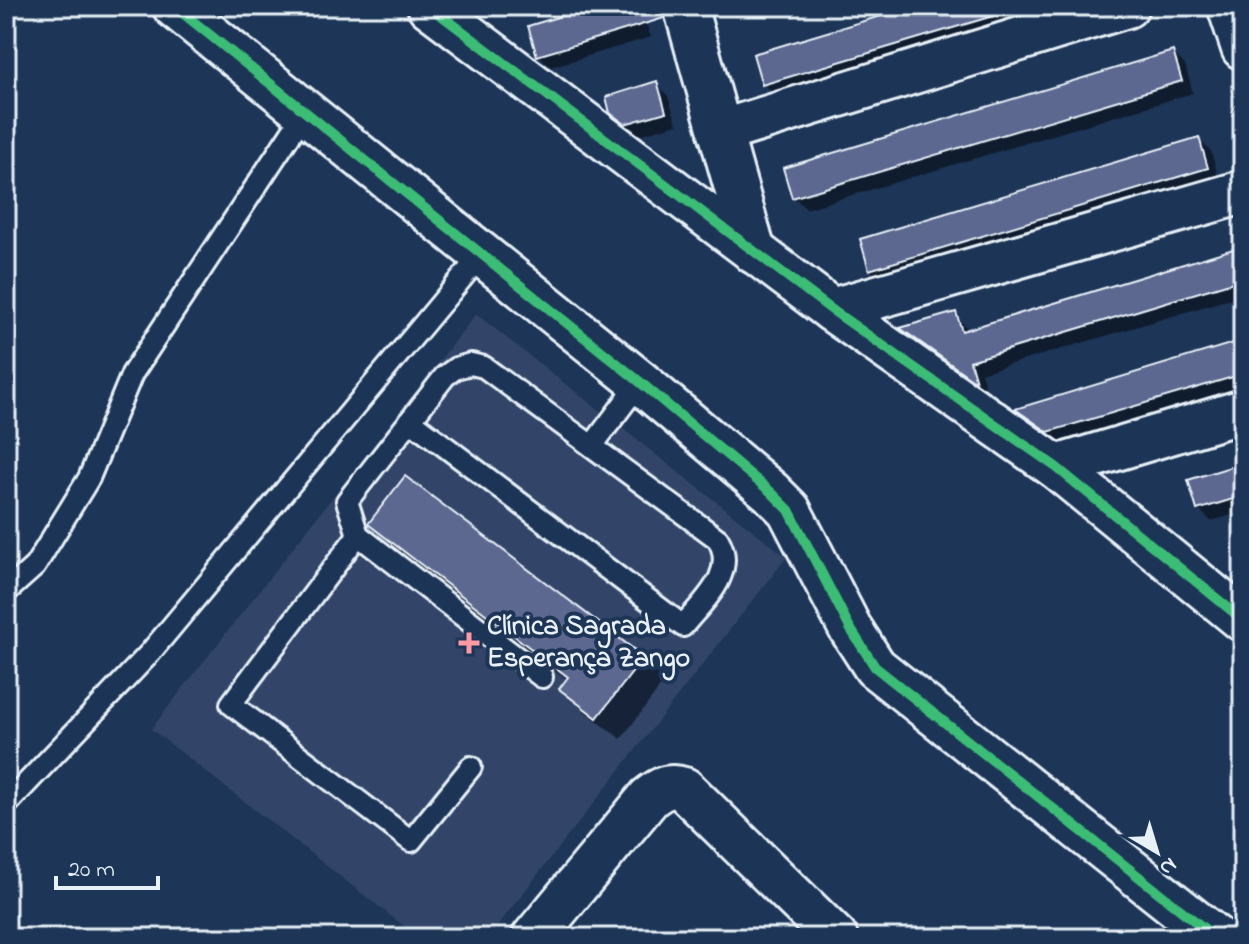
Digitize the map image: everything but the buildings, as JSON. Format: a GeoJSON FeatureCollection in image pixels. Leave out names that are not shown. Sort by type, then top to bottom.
{"type":"FeatureCollection","features":[{"type":"Feature","properties":{"kind":"street"},"geometry":{"type":"LineString","coordinates":[[174,6],[640,382],[771,492],[789,510],[850,628],[875,667],[1216,938]]}},
{"type":"Feature","properties":{"kind":"street"},"geometry":{"type":"LineString","coordinates":[[429,6],[832,310],[1056,467],[1243,620]]}},
{"type":"Feature","properties":{"kind":"street"},"geometry":{"type":"LineString","coordinates":[[685,6],[754,252]]}},
{"type":"Feature","properties":{"kind":"street"},"geometry":{"type":"LineString","coordinates":[[720,132],[1127,6]]}},
{"type":"Feature","properties":{"kind":"street"},"geometry":{"type":"LineString","coordinates":[[1229,6],[1243,48]]}},
{"type":"Feature","properties":{"kind":"street"},"geometry":{"type":"LineString","coordinates":[[832,310],[1243,192]]}},
{"type":"Feature","properties":{"kind":"street"},"geometry":{"type":"LineString","coordinates":[[1056,467],[1243,411]]}},
{"type":"Feature","properties":{"kind":"street"},"geometry":{"type":"LineString","coordinates":[[533,938],[649,798],[673,785],[684,789],[822,933]]}},
{"type":"Feature","properties":{"kind":"lane"},"geometry":{"type":"LineString","coordinates":[[6,592],[35,566],[89,478],[132,374],[305,112]]}},
{"type":"Feature","properties":{"kind":"lane"},"geometry":{"type":"LineString","coordinates":[[6,805],[149,654],[482,254]]}},
{"type":"Feature","properties":{"kind":"lane"},"geometry":{"type":"LineString","coordinates":[[410,420],[683,626],[721,579],[725,550],[718,539],[484,367],[471,364],[456,368],[445,376],[410,420],[347,501],[358,535],[542,677]]}},
{"type":"Feature","properties":{"kind":"lane"},"geometry":{"type":"LineString","coordinates":[[592,446],[640,382]]}},
{"type":"Feature","properties":{"kind":"lane"},"geometry":{"type":"LineString","coordinates":[[358,535],[231,704],[411,841],[471,767]]}},
{"type":"Feature","properties":{"kind":"shaded area","name":"Clínica Sagrada Esperança Zango"},"geometry":{"type":"Polygon","coordinates":[[[476,314],[787,557],[488,938],[419,938],[151,729],[476,314]]]}},
{"type":"Feature","properties":{"kind":"cycle path"},"geometry":{"type":"LineString","coordinates":[[174,6],[640,382],[771,492],[789,510],[850,628],[875,667],[1216,938]]}},
{"type":"Feature","properties":{"kind":"cycle path"},"geometry":{"type":"LineString","coordinates":[[429,6],[832,310],[1056,467],[1243,620]]}},
{"type":"Feature","properties":{"kind":"place","name":"Clínica Sagrada Esperança Zango"},"geometry":{"type":"Point","coordinates":[469,643]}}]}
